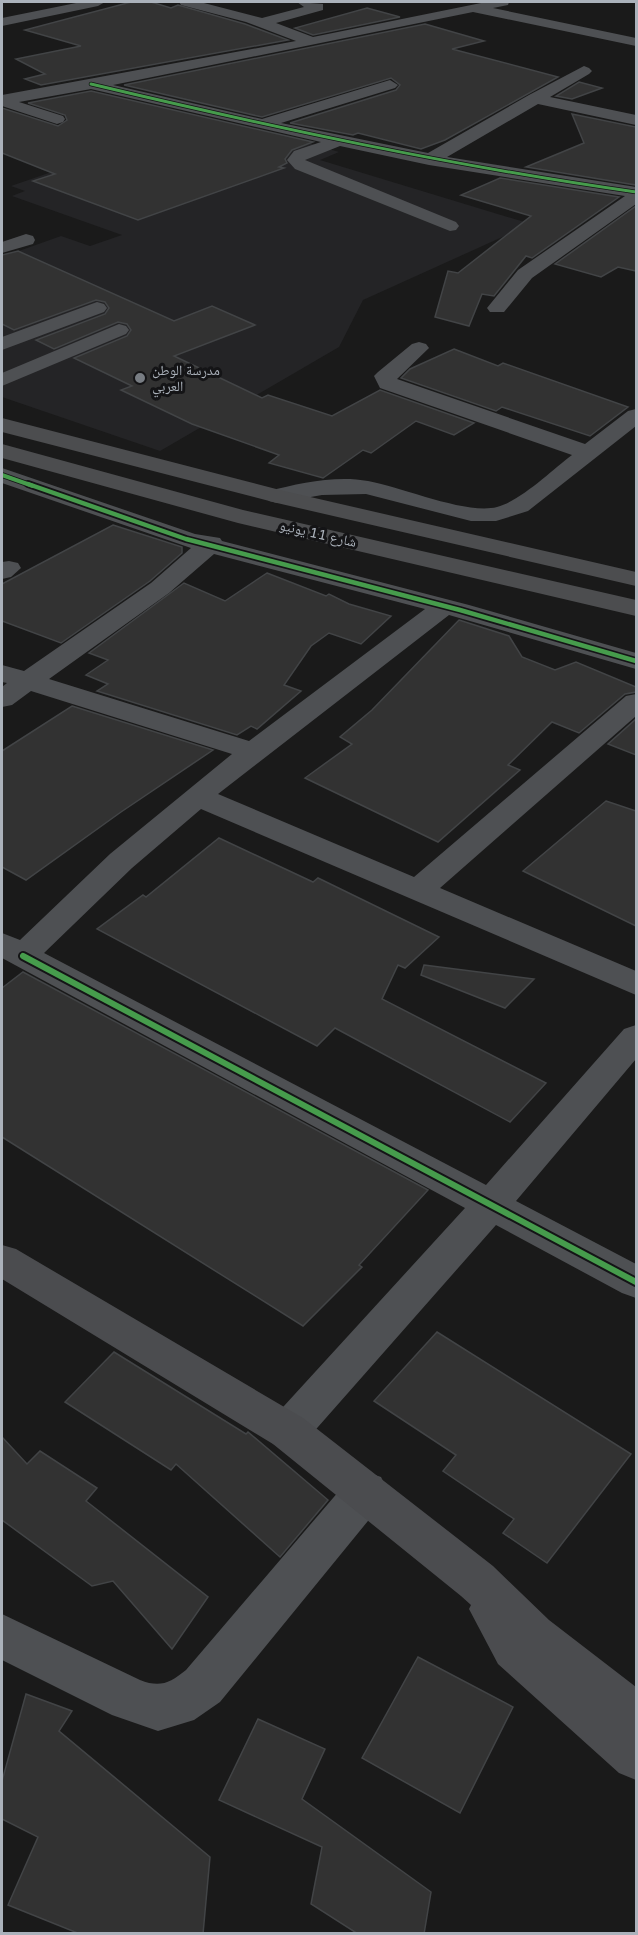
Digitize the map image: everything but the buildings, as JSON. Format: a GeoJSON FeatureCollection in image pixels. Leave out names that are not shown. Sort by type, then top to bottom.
{"type":"FeatureCollection","features":[{"type":"Feature","properties":{"kind":"highway","name":"شارع 11 يونيو"},"geometry":{"type":"LineString","coordinates":[[2,425],[277,496],[636,579]]}},
{"type":"Feature","properties":{"kind":"highway","name":"شارع 11 يونيو"},"geometry":{"type":"LineString","coordinates":[[2,451],[238,516],[636,609]]}},
{"type":"Feature","properties":{"kind":"main road"},"geometry":{"type":"LineString","coordinates":[[2,1260],[288,1431],[477,1581],[533,1635],[636,1716]]}},
{"type":"Feature","properties":{"kind":"main road"},"geometry":{"type":"LineString","coordinates":[[477,1581],[514,1648],[636,1756]]}},
{"type":"Feature","properties":{"kind":"street"},"geometry":{"type":"LineString","coordinates":[[2,22],[90,2]]}},
{"type":"Feature","properties":{"kind":"street"},"geometry":{"type":"LineString","coordinates":[[186,2],[261,23],[313,42]]}},
{"type":"Feature","properties":{"kind":"street"},"geometry":{"type":"LineString","coordinates":[[261,23],[318,7],[303,2]]}},
{"type":"Feature","properties":{"kind":"street"},"geometry":{"type":"LineString","coordinates":[[439,2],[633,38]]}},
{"type":"Feature","properties":{"kind":"street"},"geometry":{"type":"LineString","coordinates":[[7,99],[313,42],[502,2]]}},
{"type":"Feature","properties":{"kind":"street"},"geometry":{"type":"LineString","coordinates":[[429,160],[584,71]]}},
{"type":"Feature","properties":{"kind":"street"},"geometry":{"type":"LineString","coordinates":[[7,82],[5,86],[7,99]]}},
{"type":"Feature","properties":{"kind":"street"},"geometry":{"type":"LineString","coordinates":[[91,84],[260,125],[429,160],[636,194]]}},
{"type":"Feature","properties":{"kind":"street"},"geometry":{"type":"LineString","coordinates":[[260,125],[390,85]]}},
{"type":"Feature","properties":{"kind":"street"},"geometry":{"type":"LineString","coordinates":[[534,98],[636,120]]}},
{"type":"Feature","properties":{"kind":"street"},"geometry":{"type":"LineString","coordinates":[[7,99],[57,119]]}},
{"type":"Feature","properties":{"kind":"street"},"geometry":{"type":"LineString","coordinates":[[338,141],[300,155],[295,160],[301,165],[450,226]]}},
{"type":"Feature","properties":{"kind":"street"},"geometry":{"type":"LineString","coordinates":[[497,308],[525,274],[636,194]]}},
{"type":"Feature","properties":{"kind":"street"},"geometry":{"type":"LineString","coordinates":[[2,248],[26,240]]}},
{"type":"Feature","properties":{"kind":"street"},"geometry":{"type":"LineString","coordinates":[[2,344],[97,308]]}},
{"type":"Feature","properties":{"kind":"street"},"geometry":{"type":"LineString","coordinates":[[2,380],[119,330]]}},
{"type":"Feature","properties":{"kind":"street"},"geometry":{"type":"LineString","coordinates":[[419,348],[385,376],[388,383],[589,453]]}},
{"type":"Feature","properties":{"kind":"street"},"geometry":{"type":"LineString","coordinates":[[277,496],[322,488],[366,487],[488,517],[505,514],[520,506],[636,416]]}},
{"type":"Feature","properties":{"kind":"street"},"geometry":{"type":"LineString","coordinates":[[2,475],[186,539],[210,543],[445,606],[636,661]]}},
{"type":"Feature","properties":{"kind":"street"},"geometry":{"type":"LineString","coordinates":[[2,699],[14,678],[160,588],[210,543]]}},
{"type":"Feature","properties":{"kind":"street"},"geometry":{"type":"LineString","coordinates":[[445,606],[254,752],[119,862],[62,915],[12,950],[636,1282]]}},
{"type":"Feature","properties":{"kind":"street"},"geometry":{"type":"LineString","coordinates":[[14,678],[254,752]]}},
{"type":"Feature","properties":{"kind":"street"},"geometry":{"type":"LineString","coordinates":[[418,891],[636,702]]}},
{"type":"Feature","properties":{"kind":"street"},"geometry":{"type":"LineString","coordinates":[[199,797],[636,984]]}},
{"type":"Feature","properties":{"kind":"street"},"geometry":{"type":"LineString","coordinates":[[288,1431],[490,1206],[636,1037]]}},
{"type":"Feature","properties":{"kind":"street"},"geometry":{"type":"LineString","coordinates":[[2,1636],[122,1695],[156,1708],[183,1704],[203,1686],[366,1491]]}},
{"type":"Feature","properties":{"kind":"shaded area"},"geometry":{"type":"Polygon","coordinates":[[[199,121],[299,140],[339,152],[320,160],[531,224],[363,300],[339,347],[160,451],[2,397],[2,257],[61,236],[90,246],[122,235],[12,196],[25,191],[11,186],[199,121]]]}},
{"type":"Feature","properties":{"kind":"cycle path"},"geometry":{"type":"LineString","coordinates":[[91,84],[362,146],[499,171],[636,192]]}},
{"type":"Feature","properties":{"kind":"cycle path"},"geometry":{"type":"LineString","coordinates":[[2,475],[186,539],[460,610],[636,661]]}},
{"type":"Feature","properties":{"kind":"cycle path"},"geometry":{"type":"LineString","coordinates":[[23,956],[636,1282]]}},
{"type":"Feature","properties":{"kind":"place","name":"مدرسة الوطن العربي"},"geometry":{"type":"Point","coordinates":[140,378]}}]}
